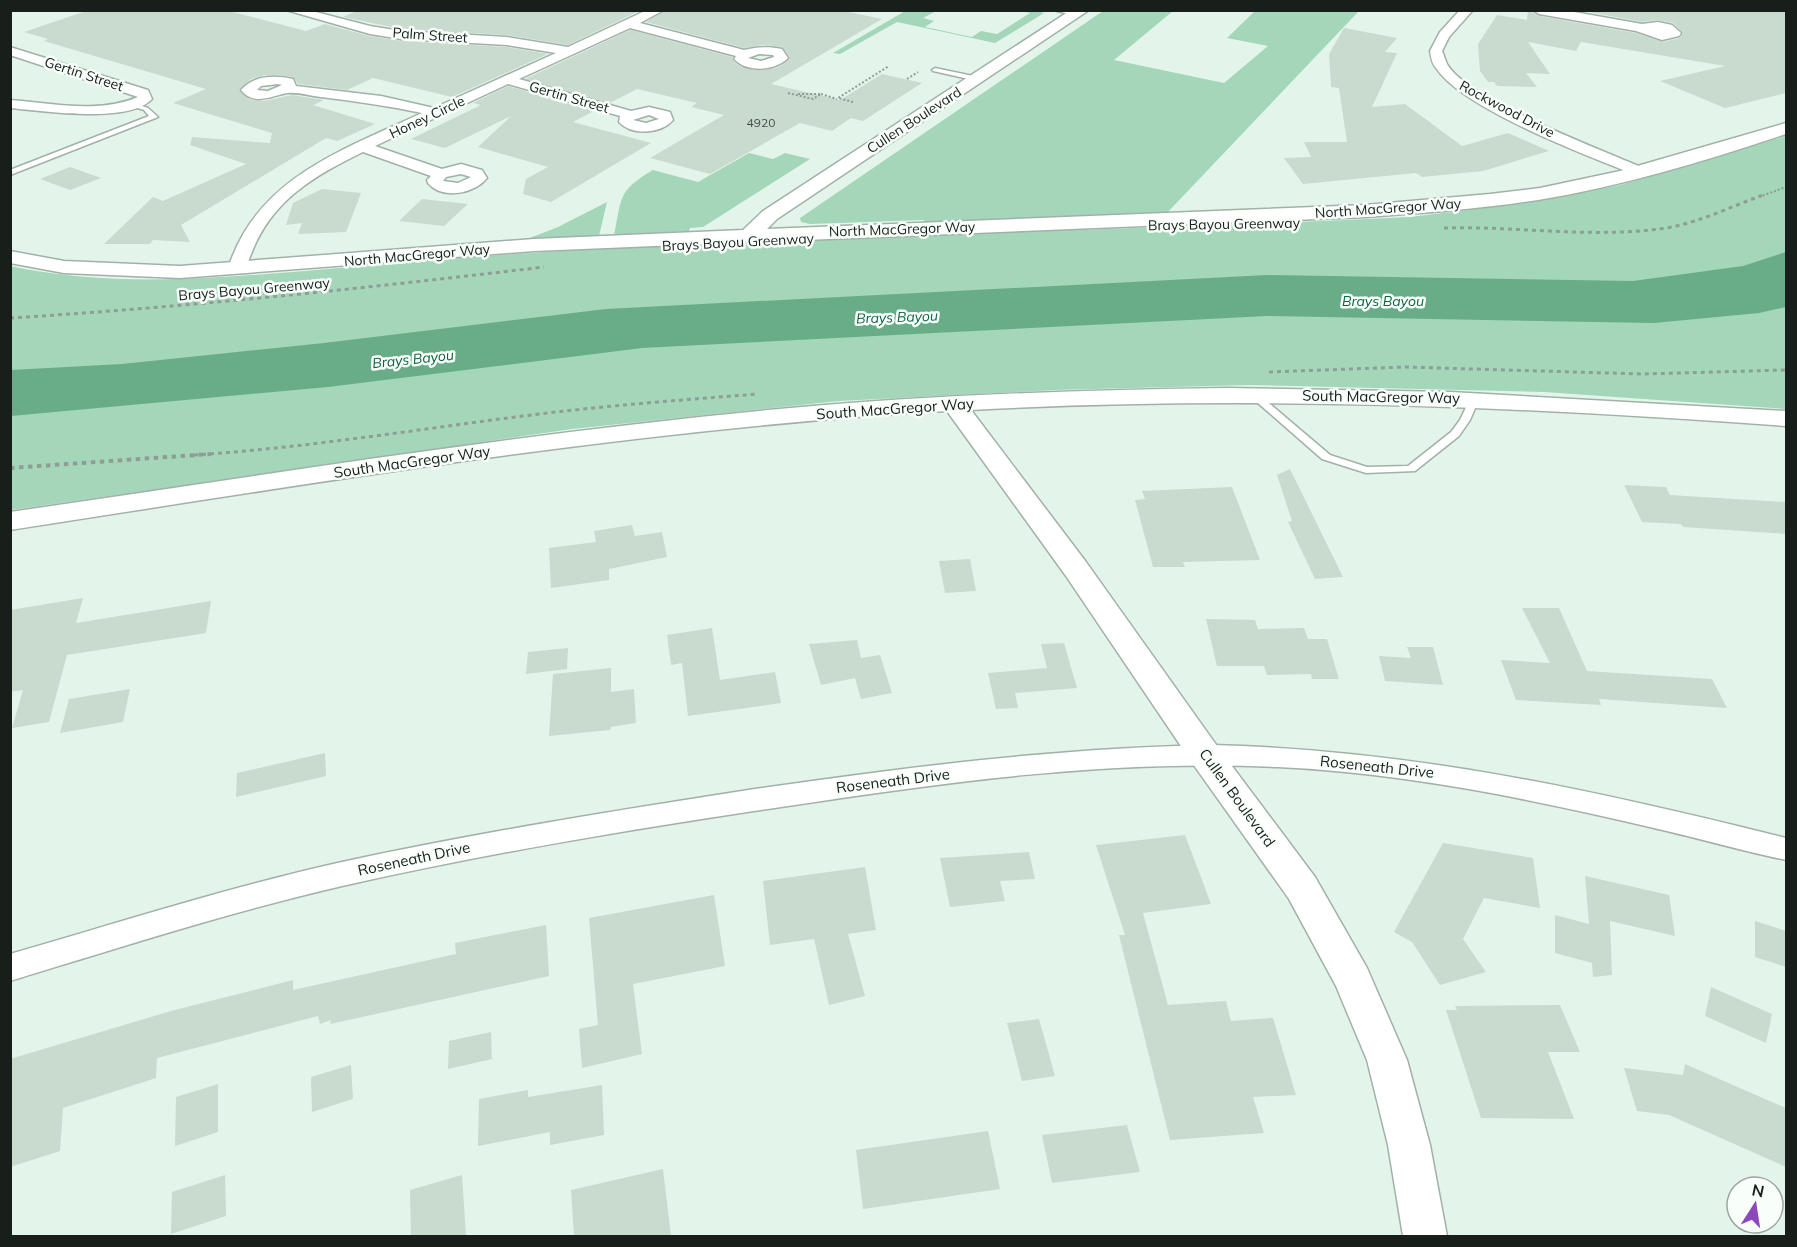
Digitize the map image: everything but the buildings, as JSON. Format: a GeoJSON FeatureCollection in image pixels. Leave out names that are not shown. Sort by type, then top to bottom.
{"type":"FeatureCollection","features":[{"type":"Feature","properties":{"kind":"street","name":"Palm Street"},"geometry":{"type":"LineString","coordinates":[[292,10],[370,30],[401,35],[507,40],[570,51]]}},
{"type":"Feature","properties":{"kind":"street","name":"Honey Circle"},"geometry":{"type":"LineString","coordinates":[[237,269],[243,244],[258,219],[287,191],[323,167],[435,112],[658,10]]}},
{"type":"Feature","properties":{"kind":"street","name":"Rockwood Drive"},"geometry":{"type":"LineString","coordinates":[[1467,10],[1440,42],[1435,52],[1438,63],[1447,75],[1461,86],[1504,111],[1641,172]]}},
{"type":"Feature","properties":{"kind":"street"},"geometry":{"type":"LineString","coordinates":[[1539,10],[1642,28]]}},
{"type":"Feature","properties":{"kind":"street","name":"Cullen Boulevard"},"geometry":{"type":"LineString","coordinates":[[750,235],[770,215],[1080,12]]}},
{"type":"Feature","properties":{"kind":"street"},"geometry":{"type":"LineString","coordinates":[[629,24],[744,54]]}},
{"type":"Feature","properties":{"kind":"street","name":"Gertin Street"},"geometry":{"type":"LineString","coordinates":[[10,51],[143,93],[145,99],[135,104]]}},
{"type":"Feature","properties":{"kind":"street","name":"Gertin Street"},"geometry":{"type":"LineString","coordinates":[[507,80],[631,115]]}},
{"type":"Feature","properties":{"kind":"street"},"geometry":{"type":"LineString","coordinates":[[286,89],[381,100],[435,112]]}},
{"type":"Feature","properties":{"kind":"street"},"geometry":{"type":"LineString","coordinates":[[10,104],[110,110],[135,104]]}},
{"type":"Feature","properties":{"kind":"street","name":"North MacGregor Way"},"geometry":{"type":"LineString","coordinates":[[10,256],[64,267],[180,272],[534,245],[1365,211],[1522,196],[1565,189],[1641,172],[1786,128]]}},
{"type":"Feature","properties":{"kind":"street"},"geometry":{"type":"LineString","coordinates":[[363,147],[441,174]]}},
{"type":"Feature","properties":{"kind":"street","name":"South MacGregor Way"},"geometry":{"type":"LineString","coordinates":[[10,521],[618,433],[954,404],[1069,398],[1254,395],[1474,399],[1613,405],[1786,418]]}},
{"type":"Feature","properties":{"kind":"street","name":"Cullen Boulevard"},"geometry":{"type":"LineString","coordinates":[[954,404],[1083,578],[1205,755],[1302,888],[1353,980],[1387,1060],[1409,1145],[1425,1236]]}},
{"type":"Feature","properties":{"kind":"street","name":"Roseneath Drive"},"geometry":{"type":"LineString","coordinates":[[10,968],[147,926],[280,889],[446,851],[605,823],[888,780],[1072,761],[1205,755],[1338,761],[1442,774],[1623,808],[1786,849]]}},
{"type":"Feature","properties":{"kind":"lane"},"geometry":{"type":"LineString","coordinates":[[1056,10],[1080,12]]}},
{"type":"Feature","properties":{"kind":"lane"},"geometry":{"type":"LineString","coordinates":[[935,69],[978,79]]}},
{"type":"Feature","properties":{"kind":"lane"},"geometry":{"type":"LineString","coordinates":[[10,173],[154,117],[146,109],[135,104]]}},
{"type":"Feature","properties":{"kind":"lane"},"geometry":{"type":"LineString","coordinates":[[1254,395],[1326,457],[1366,470],[1411,469],[1455,434],[1465,420],[1474,399]]}},
{"type":"Feature","properties":{"kind":"path"},"geometry":{"type":"LineString","coordinates":[[838,99],[889,66]]}},
{"type":"Feature","properties":{"kind":"path"},"geometry":{"type":"LineString","coordinates":[[907,79],[918,72]]}},
{"type":"Feature","properties":{"kind":"path"},"geometry":{"type":"LineString","coordinates":[[788,93],[821,94],[853,102]]}},
{"type":"Feature","properties":{"kind":"path"},"geometry":{"type":"LineString","coordinates":[[797,94],[813,99]]}},
{"type":"Feature","properties":{"kind":"path"},"geometry":{"type":"LineString","coordinates":[[809,102],[821,94]]}},
{"type":"Feature","properties":{"kind":"path"},"geometry":{"type":"LineString","coordinates":[[1442,228],[1476,226],[1607,232],[1659,229],[1680,225],[1786,187]]}},
{"type":"Feature","properties":{"kind":"path","name":"Brays Bayou Greenway"},"geometry":{"type":"LineString","coordinates":[[10,318],[154,309],[294,296],[550,266]]}},
{"type":"Feature","properties":{"kind":"shaded area"},"geometry":{"type":"Polygon","coordinates":[[[907,10],[936,11],[923,18],[934,21],[925,27],[972,37],[981,31],[997,34],[1030,13],[1020,11],[1044,13],[995,43],[897,22],[840,54],[833,53],[907,10]]]}},
{"type":"Feature","properties":{"kind":"shaded area"},"geometry":{"type":"Polygon","coordinates":[[[1103,11],[1173,11],[1114,60],[1224,83],[1268,46],[1227,38],[1255,11],[1359,11],[1166,214],[925,223],[924,220],[810,224],[801,222],[800,218],[1103,11]]]}},
{"type":"Feature","properties":{"kind":"shaded area"},"geometry":{"type":"Polygon","coordinates":[[[1786,136],[1786,409],[1544,392],[1249,385],[1055,390],[839,401],[572,429],[11,510],[10,266],[84,277],[194,278],[652,246],[1410,217],[1526,203],[1620,185],[1786,136]]]}},
{"type":"Feature","properties":{"kind":"shaded area"},"geometry":{"type":"Polygon","coordinates":[[[749,153],[773,159],[785,153],[810,159],[703,227],[690,228],[689,231],[614,235],[623,196],[641,177],[653,170],[698,182],[749,153]]]}},
{"type":"Feature","properties":{"kind":"shaded area"},"geometry":{"type":"Polygon","coordinates":[[[607,202],[599,236],[522,241],[558,227],[607,202]]]}},
{"type":"Feature","properties":{"kind":"water","name":"Brays Bayou"},"geometry":{"type":"Polygon","coordinates":[[[1786,252],[1786,307],[1759,313],[1654,323],[1267,316],[642,348],[328,387],[11,416],[11,370],[122,364],[324,343],[606,309],[1267,275],[1633,281],[1743,266],[1786,252]]]}}]}
